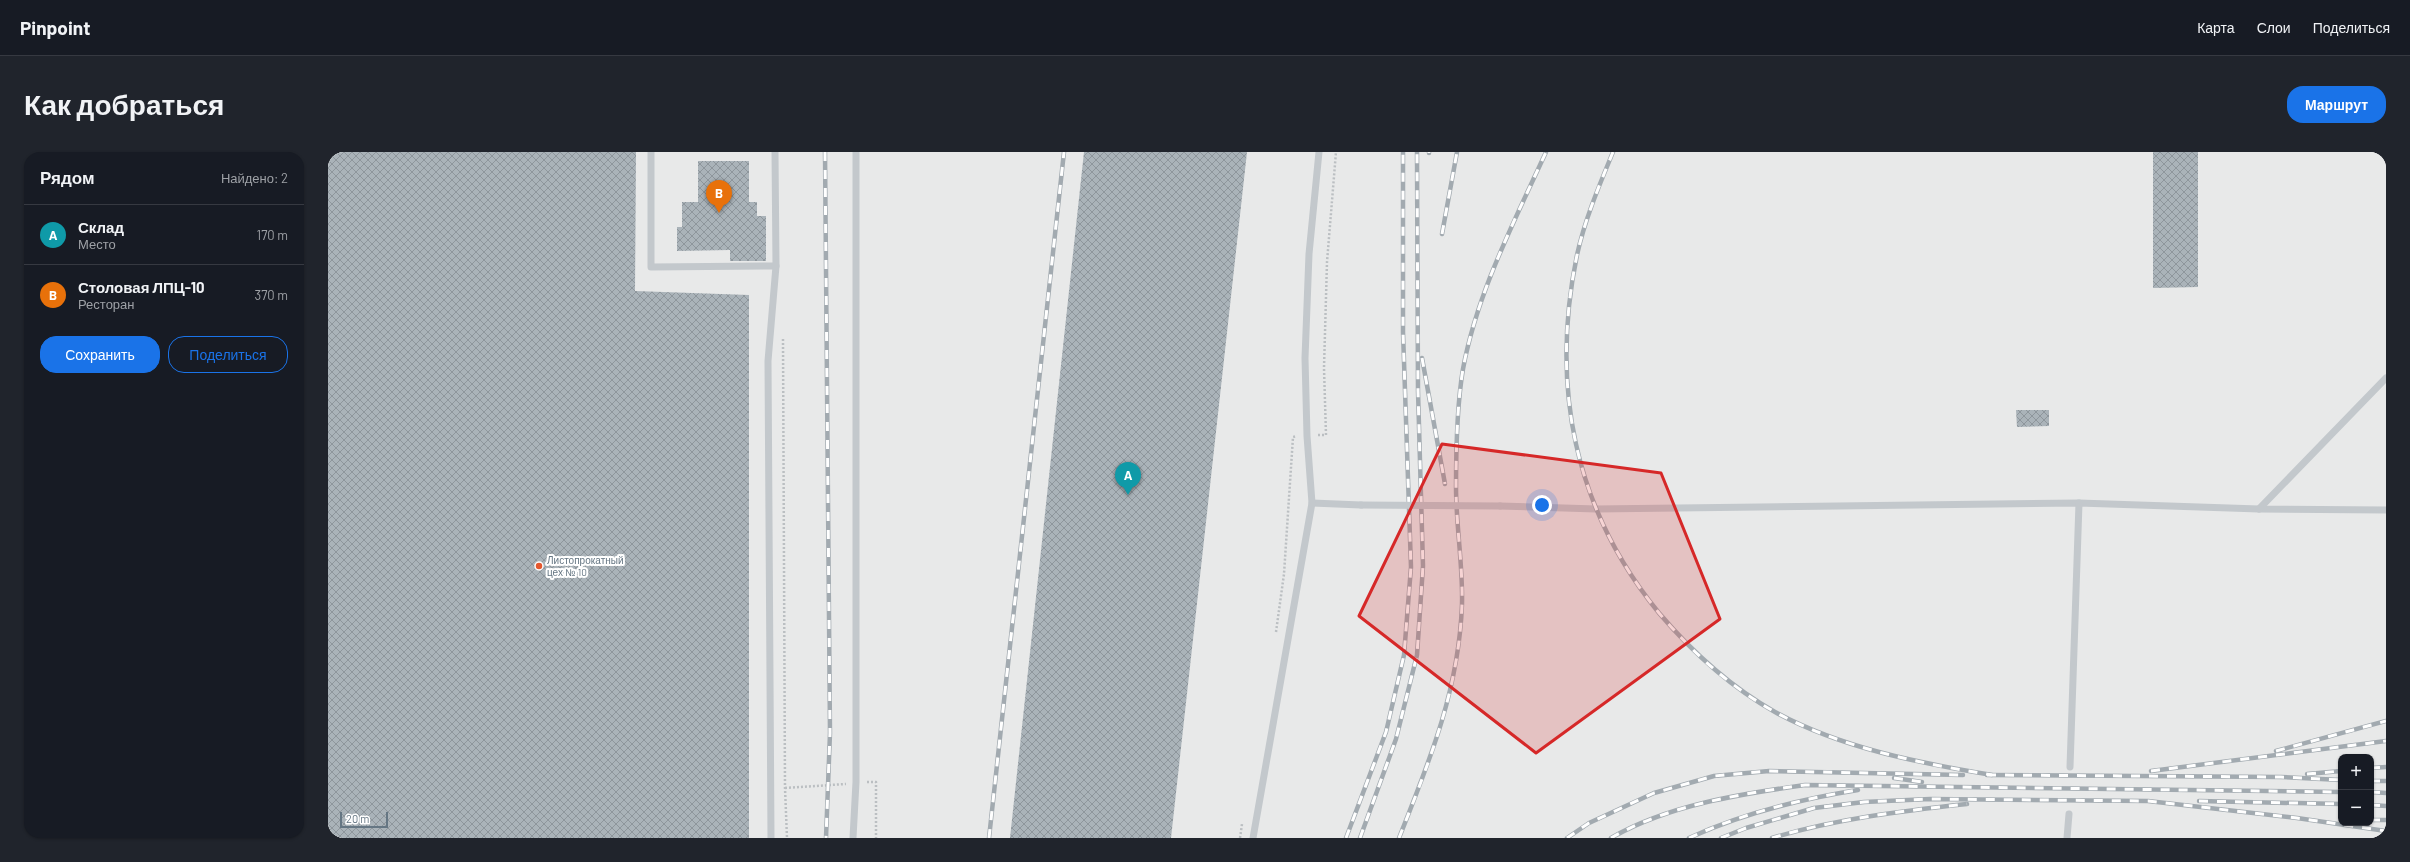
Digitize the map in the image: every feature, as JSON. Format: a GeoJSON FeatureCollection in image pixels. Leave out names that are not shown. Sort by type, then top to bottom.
{"type":"FeatureCollection","features":[{"type":"Feature","properties":{"kind":"lane"},"geometry":{"type":"LineString","coordinates":[[651,152],[651,267],[776,266]]}},
{"type":"Feature","properties":{"kind":"lane"},"geometry":{"type":"LineString","coordinates":[[771,838],[768,361],[776,266],[775,152]]}},
{"type":"Feature","properties":{"kind":"lane"},"geometry":{"type":"LineString","coordinates":[[854,838],[856,782],[856,152]]}},
{"type":"Feature","properties":{"kind":"lane"},"geometry":{"type":"LineString","coordinates":[[1253,838],[1312,503],[1307,436],[1306,358],[1310,254],[1319,152]]}},
{"type":"Feature","properties":{"kind":"lane"},"geometry":{"type":"LineString","coordinates":[[2259,509],[2386,378]]}},
{"type":"Feature","properties":{"kind":"lane"},"geometry":{"type":"LineString","coordinates":[[1312,503],[1596,509],[2079,503],[2259,509],[2386,510]]}},
{"type":"Feature","properties":{"kind":"lane"},"geometry":{"type":"LineString","coordinates":[[2070,766],[2079,503]]}},
{"type":"Feature","properties":{"kind":"lane"},"geometry":{"type":"LineString","coordinates":[[2067,838],[2069,814]]}},
{"type":"Feature","properties":{"kind":"path"},"geometry":{"type":"LineString","coordinates":[[1276,633],[1284,574],[1292,437],[1326,435],[1324,368],[1327,262],[1336,152]]}},
{"type":"Feature","properties":{"kind":"path"},"geometry":{"type":"LineString","coordinates":[[783,335],[785,788],[787,838]]}},
{"type":"Feature","properties":{"kind":"path"},"geometry":{"type":"LineString","coordinates":[[785,788],[856,782],[876,782],[876,838]]}},
{"type":"Feature","properties":{"kind":"path"},"geometry":{"type":"LineString","coordinates":[[1240,838],[1242,823]]}},
{"type":"Feature","properties":{"kind":"highlighted area"},"geometry":{"type":"Polygon","coordinates":[[[1442,444],[1661,473],[1720,619],[1536,753],[1359,616],[1442,444]]]}},
{"type":"Feature","properties":{"kind":"shaded area"},"geometry":{"type":"Polygon","coordinates":[[[328,152],[2386,152],[2386,838],[328,838],[328,152]]]}},
{"type":"Feature","properties":{"kind":"building","name":"Листопрокатный цех № 10"},"geometry":{"type":"Polygon","coordinates":[[[328,152],[636,152],[635,291],[749,295],[749,838],[328,838],[328,152]]]}},
{"type":"Feature","properties":{"kind":"building"},"geometry":{"type":"Polygon","coordinates":[[[1084,152],[1247,152],[1171,838],[1010,838],[1084,152]]]}},
{"type":"Feature","properties":{"kind":"building"},"geometry":{"type":"Polygon","coordinates":[[[2153,152],[2198,152],[2198,287],[2153,288],[2153,152]]]}},
{"type":"Feature","properties":{"kind":"building"},"geometry":{"type":"Polygon","coordinates":[[[698,161],[749,161],[749,202],[757,202],[757,216],[766,216],[766,261],[730,261],[730,250],[677,251],[677,227],[682,227],[682,202],[698,202],[698,161]]]}},
{"type":"Feature","properties":{"kind":"building"},"geometry":{"type":"Polygon","coordinates":[[[2016,410],[2049,410],[2049,426],[2017,427],[2016,410]]]}},
{"type":"Feature","properties":{"kind":"railway"},"geometry":{"type":"LineString","coordinates":[[825,152],[830,733],[826,838]]}},
{"type":"Feature","properties":{"kind":"railway"},"geometry":{"type":"LineString","coordinates":[[989,838],[1064,152]]}},
{"type":"Feature","properties":{"kind":"railway"},"geometry":{"type":"LineString","coordinates":[[1346,838],[1386,732],[1404,655],[1411,567],[1403,332],[1403,152]]}},
{"type":"Feature","properties":{"kind":"railway"},"geometry":{"type":"LineString","coordinates":[[1360,838],[1396,739],[1417,655],[1423,566],[1418,391],[1417,152]]}},
{"type":"Feature","properties":{"kind":"railway"},"geometry":{"type":"LineString","coordinates":[[1442,234],[1457,152]]}},
{"type":"Feature","properties":{"kind":"railway"},"geometry":{"type":"LineString","coordinates":[[1399,838],[1422,780],[1441,724],[1449,695],[1460,635],[1462,589],[1456,502],[1456,473],[1458,412],[1463,369],[1469,341],[1487,285],[1509,231],[1546,152]]}},
{"type":"Feature","properties":{"kind":"railway"},"geometry":{"type":"LineString","coordinates":[[1613,152],[1588,216],[1580,242],[1569,304],[1566,352],[1569,398],[1576,444],[1589,489],[1607,532],[1630,573],[1659,613],[1685,642],[1712,668],[1742,691],[1775,712],[1800,725],[1853,745],[1909,759],[1992,775]]}},
{"type":"Feature","properties":{"kind":"railway"},"geometry":{"type":"LineString","coordinates":[[1422,358],[1445,484]]}},
{"type":"Feature","properties":{"kind":"railway"},"geometry":{"type":"LineString","coordinates":[[2276,751],[2386,721]]}},
{"type":"Feature","properties":{"kind":"railway"},"geometry":{"type":"LineString","coordinates":[[2151,771],[2386,741]]}},
{"type":"Feature","properties":{"kind":"railway"},"geometry":{"type":"LineString","coordinates":[[2374,768],[2386,767]]}},
{"type":"Feature","properties":{"kind":"railway"},"geometry":{"type":"LineString","coordinates":[[1567,838],[1589,823],[1654,793],[1714,776],[1769,771],[1963,775]]}},
{"type":"Feature","properties":{"kind":"railway"},"geometry":{"type":"LineString","coordinates":[[2307,774],[2338,771]]}},
{"type":"Feature","properties":{"kind":"railway"},"geometry":{"type":"LineString","coordinates":[[1987,775],[2281,777],[2338,780]]}},
{"type":"Feature","properties":{"kind":"railway"},"geometry":{"type":"LineString","coordinates":[[1894,778],[1922,782]]}},
{"type":"Feature","properties":{"kind":"railway"},"geometry":{"type":"LineString","coordinates":[[2374,781],[2386,781]]}},
{"type":"Feature","properties":{"kind":"railway"},"geometry":{"type":"LineString","coordinates":[[1611,838],[1656,817],[1705,802],[1755,792],[1805,785],[2338,792]]}},
{"type":"Feature","properties":{"kind":"railway"},"geometry":{"type":"LineString","coordinates":[[1689,838],[1730,821],[1772,808],[1858,790]]}},
{"type":"Feature","properties":{"kind":"railway"},"geometry":{"type":"LineString","coordinates":[[2374,792],[2386,793]]}},
{"type":"Feature","properties":{"kind":"railway"},"geometry":{"type":"LineString","coordinates":[[1721,838],[1746,828],[1814,808],[1864,802],[1930,799],[2148,801],[2297,818],[2386,831]]}},
{"type":"Feature","properties":{"kind":"railway"},"geometry":{"type":"LineString","coordinates":[[2199,801],[2338,804]]}},
{"type":"Feature","properties":{"kind":"railway"},"geometry":{"type":"LineString","coordinates":[[1772,838],[1796,831],[1844,821],[1893,813],[1967,804]]}},
{"type":"Feature","properties":{"kind":"railway"},"geometry":{"type":"LineString","coordinates":[[2374,805],[2386,806]]}},
{"type":"Feature","properties":{"kind":"railway"},"geometry":{"type":"LineString","coordinates":[[2374,820],[2386,820]]}},
{"type":"Feature","properties":{"kind":"place","name":"Столовая ЛПЦ-10"},"geometry":{"type":"Point","coordinates":[719,213]}},
{"type":"Feature","properties":{"kind":"place","name":"Склад"},"geometry":{"type":"Point","coordinates":[1128,495]}},
{"type":"Feature","properties":{"kind":"place","name":"Листопрокатный цех № 10"},"geometry":{"type":"Point","coordinates":[539,566]}}]}
